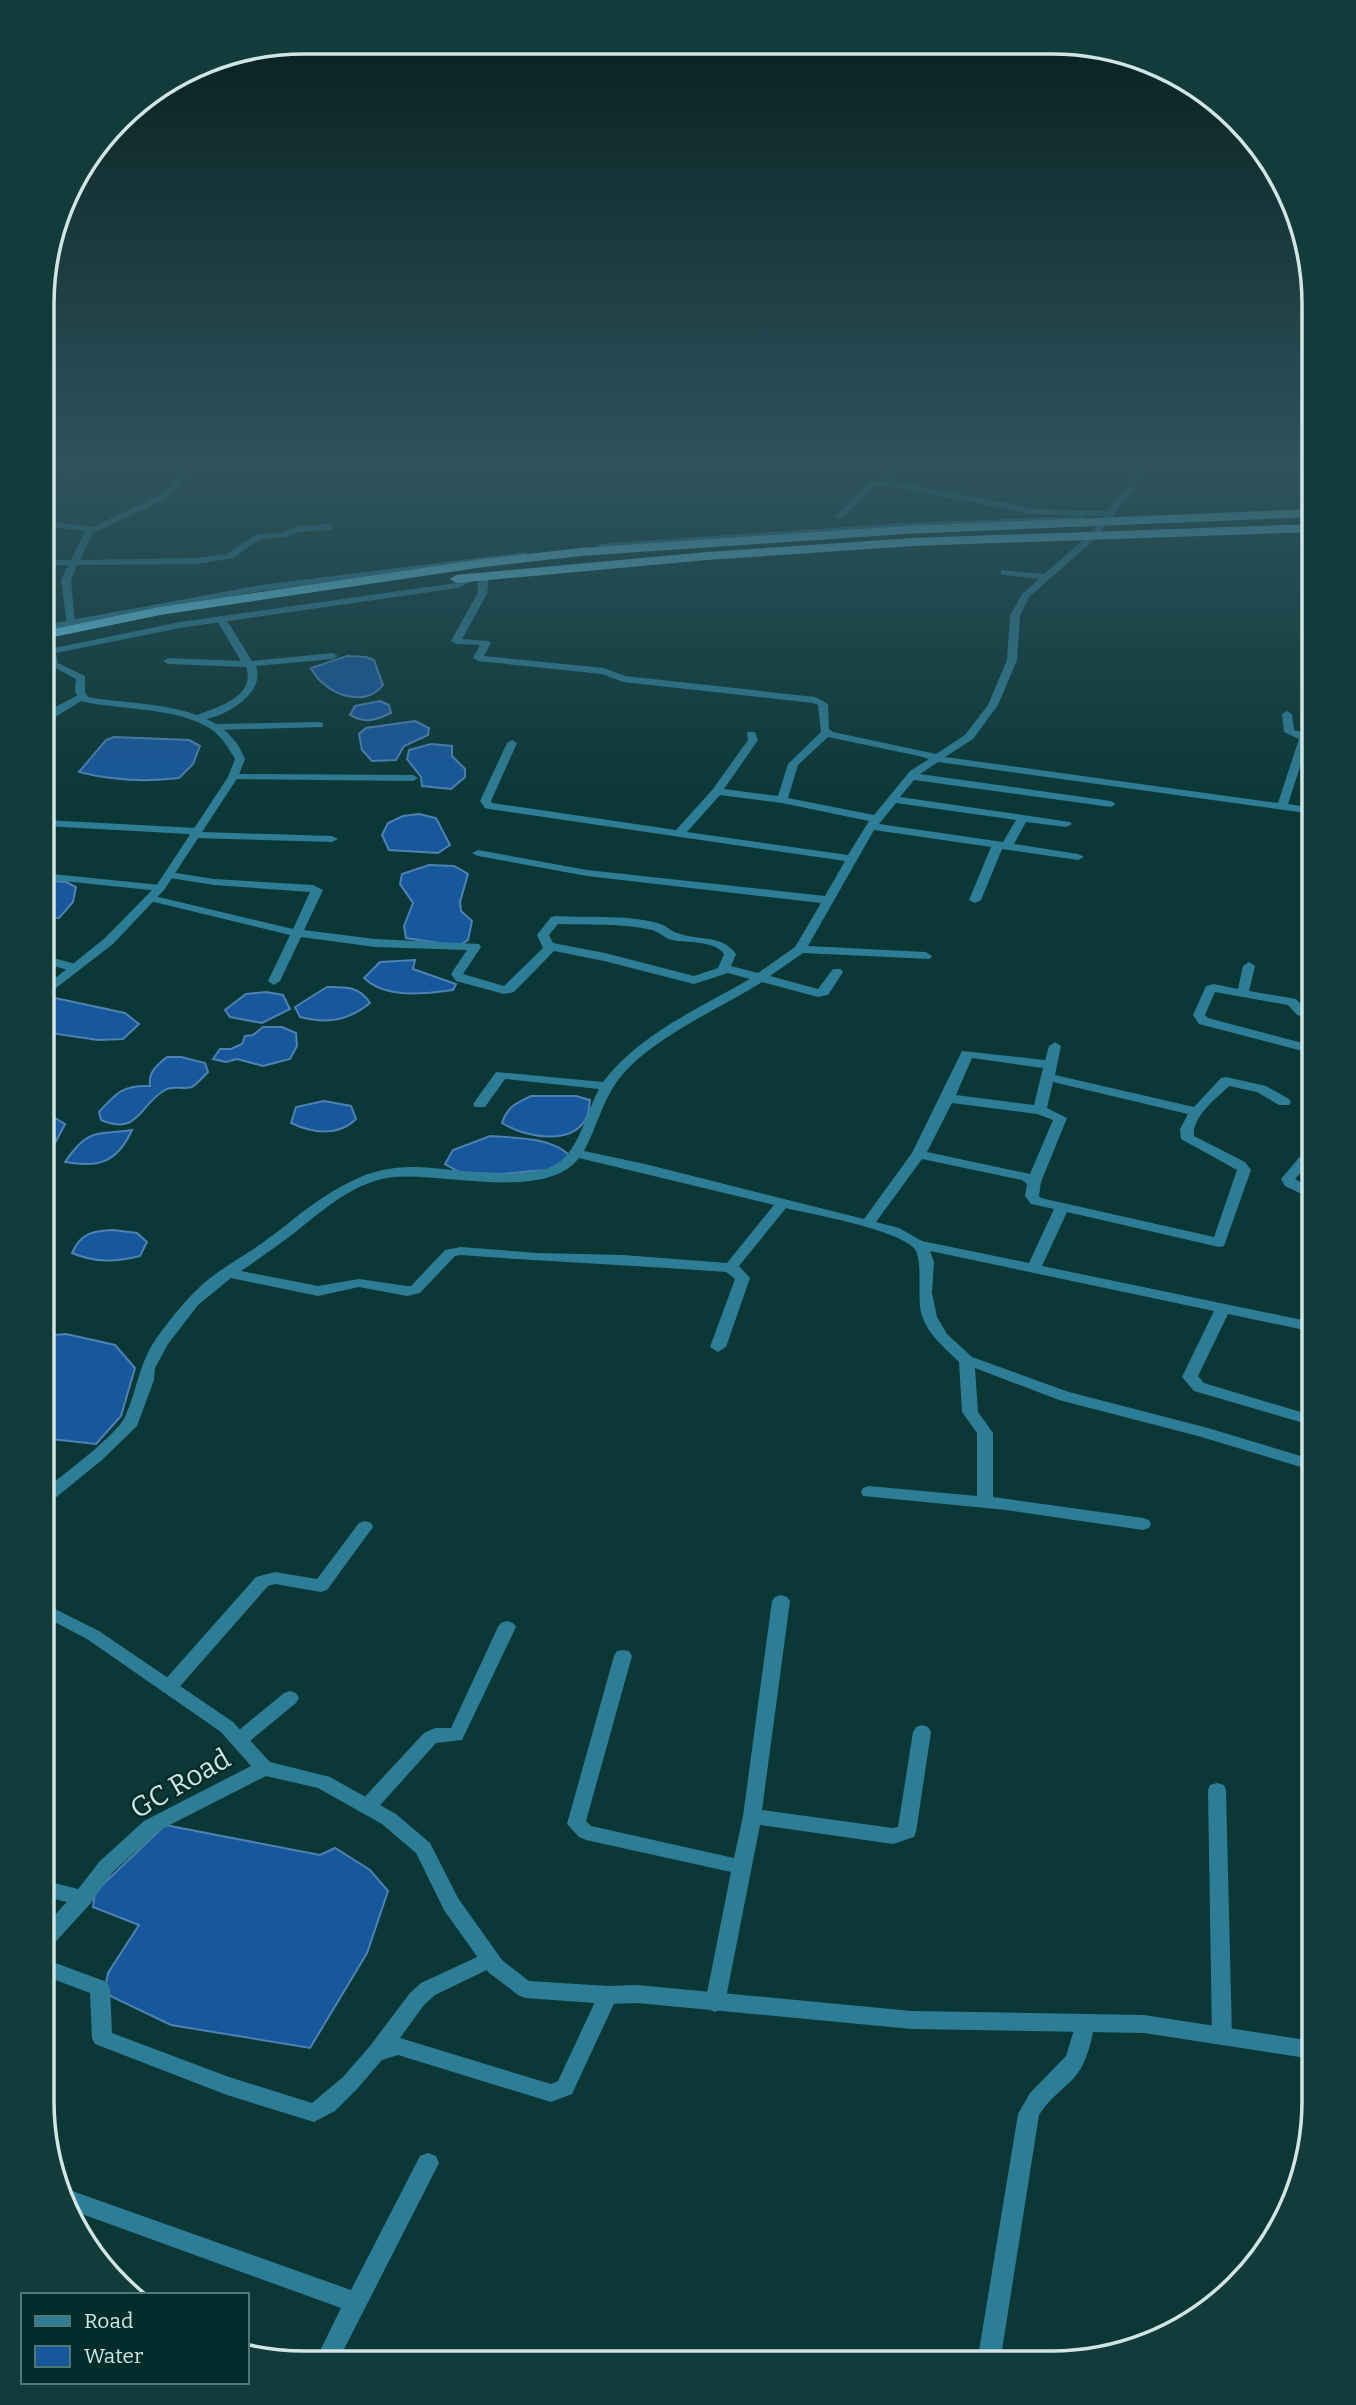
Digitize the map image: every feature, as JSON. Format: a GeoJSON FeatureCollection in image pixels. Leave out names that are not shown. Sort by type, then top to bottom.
{"type":"FeatureCollection","features":[{"type":"Feature","properties":{"kind":"highway"},"geometry":{"type":"LineString","coordinates":[[54,643],[61,637],[200,604],[372,579]]}},
{"type":"Feature","properties":{"kind":"highway"},"geometry":{"type":"LineString","coordinates":[[54,637],[238,608],[461,579]]}},
{"type":"Feature","properties":{"kind":"street"},"geometry":{"type":"LineString","coordinates":[[66,579],[70,623]]}},
{"type":"Feature","properties":{"kind":"street"},"geometry":{"type":"LineString","coordinates":[[54,626],[261,588],[327,579]]}},
{"type":"Feature","properties":{"kind":"street"},"geometry":{"type":"LineString","coordinates":[[54,649],[221,619],[458,586],[473,579]]}},
{"type":"Feature","properties":{"kind":"street"},"geometry":{"type":"LineString","coordinates":[[479,579],[482,594],[456,641],[486,643],[478,658],[604,671],[623,679],[819,701],[824,706],[826,733]]}},
{"type":"Feature","properties":{"kind":"street"},"geometry":{"type":"LineString","coordinates":[[54,1490],[96,1456],[131,1422],[146,1380],[147,1368],[161,1342],[193,1302],[336,1194],[370,1177],[421,1170],[503,1176],[558,1169],[575,1153],[606,1086],[629,1061],[800,949],[874,823],[912,776],[969,737],[993,705],[1012,660],[1016,616],[1020,606],[1042,579]]}},
{"type":"Feature","properties":{"kind":"street"},"geometry":{"type":"LineString","coordinates":[[198,718],[248,694],[254,676],[253,669],[221,619]]}},
{"type":"Feature","properties":{"kind":"street"},"geometry":{"type":"LineString","coordinates":[[168,661],[248,664],[333,656]]}},
{"type":"Feature","properties":{"kind":"street"},"geometry":{"type":"LineString","coordinates":[[54,664],[81,678],[82,696]]}},
{"type":"Feature","properties":{"kind":"street"},"geometry":{"type":"LineString","coordinates":[[54,713],[82,696]]}},
{"type":"Feature","properties":{"kind":"street"},"geometry":{"type":"LineString","coordinates":[[54,985],[109,941],[160,887],[239,766],[239,755],[214,727],[198,718],[100,702],[82,696]]}},
{"type":"Feature","properties":{"kind":"street"},"geometry":{"type":"LineString","coordinates":[[1286,714],[1289,732],[1302,735]]}},
{"type":"Feature","properties":{"kind":"street"},"geometry":{"type":"LineString","coordinates":[[214,727],[319,725]]}},
{"type":"Feature","properties":{"kind":"street"},"geometry":{"type":"LineString","coordinates":[[826,733],[935,758],[1302,810]]}},
{"type":"Feature","properties":{"kind":"street"},"geometry":{"type":"LineString","coordinates":[[782,800],[793,764],[826,733]]}},
{"type":"Feature","properties":{"kind":"street"},"geometry":{"type":"LineString","coordinates":[[678,835],[717,791],[753,740],[751,734]]}},
{"type":"Feature","properties":{"kind":"street"},"geometry":{"type":"LineString","coordinates":[[512,743],[485,802],[487,805],[851,859]]}},
{"type":"Feature","properties":{"kind":"street"},"geometry":{"type":"LineString","coordinates":[[1282,807],[1302,745]]}},
{"type":"Feature","properties":{"kind":"street"},"geometry":{"type":"LineString","coordinates":[[912,776],[1111,804]]}},
{"type":"Feature","properties":{"kind":"street"},"geometry":{"type":"LineString","coordinates":[[233,777],[413,778]]}},
{"type":"Feature","properties":{"kind":"street"},"geometry":{"type":"LineString","coordinates":[[717,791],[782,800],[874,823],[1078,857]]}},
{"type":"Feature","properties":{"kind":"street"},"geometry":{"type":"LineString","coordinates":[[893,799],[1066,824]]}},
{"type":"Feature","properties":{"kind":"street"},"geometry":{"type":"LineString","coordinates":[[975,900],[1002,845],[1023,818]]}},
{"type":"Feature","properties":{"kind":"street"},"geometry":{"type":"LineString","coordinates":[[54,824],[332,839]]}},
{"type":"Feature","properties":{"kind":"street"},"geometry":{"type":"LineString","coordinates":[[478,853],[646,881],[830,900]]}},
{"type":"Feature","properties":{"kind":"street"},"geometry":{"type":"LineString","coordinates":[[170,875],[214,882],[317,890],[274,981]]}},
{"type":"Feature","properties":{"kind":"street"},"geometry":{"type":"LineString","coordinates":[[54,877],[160,887]]}},
{"type":"Feature","properties":{"kind":"street"},"geometry":{"type":"LineString","coordinates":[[150,898],[296,933],[375,943],[475,947],[457,974],[460,978],[504,990],[510,989],[519,981],[548,947]]}},
{"type":"Feature","properties":{"kind":"street"},"geometry":{"type":"LineString","coordinates":[[548,947],[543,935],[555,919],[631,922],[661,928],[672,936],[724,947],[730,954],[724,969]]}},
{"type":"Feature","properties":{"kind":"street"},"geometry":{"type":"LineString","coordinates":[[548,947],[605,957],[694,980],[724,969],[822,993],[837,972]]}},
{"type":"Feature","properties":{"kind":"street"},"geometry":{"type":"LineString","coordinates":[[800,949],[926,956]]}},
{"type":"Feature","properties":{"kind":"street"},"geometry":{"type":"LineString","coordinates":[[54,962],[75,968]]}},
{"type":"Feature","properties":{"kind":"street"},"geometry":{"type":"LineString","coordinates":[[1243,992],[1249,967]]}},
{"type":"Feature","properties":{"kind":"street"},"geometry":{"type":"LineString","coordinates":[[1302,1012],[1294,1002],[1210,989],[1199,1018],[1302,1047]]}},
{"type":"Feature","properties":{"kind":"street"},"geometry":{"type":"LineString","coordinates":[[1040,1110],[1055,1046]]}},
{"type":"Feature","properties":{"kind":"street"},"geometry":{"type":"LineString","coordinates":[[868,1224],[919,1154],[967,1054],[1050,1071],[1197,1112]]}},
{"type":"Feature","properties":{"kind":"street"},"geometry":{"type":"LineString","coordinates":[[480,1104],[501,1075],[606,1086]]}},
{"type":"Feature","properties":{"kind":"street"},"geometry":{"type":"LineString","coordinates":[[948,1098],[1040,1110],[1060,1118],[1034,1182],[1032,1199],[1219,1244],[1244,1170],[1240,1165],[1186,1136],[1186,1129],[1197,1112],[1227,1081],[1261,1089],[1284,1102]]}},
{"type":"Feature","properties":{"kind":"street"},"geometry":{"type":"LineString","coordinates":[[575,1153],[868,1224],[894,1231],[918,1244],[1302,1324]]}},
{"type":"Feature","properties":{"kind":"street"},"geometry":{"type":"LineString","coordinates":[[919,1154],[1026,1177],[1034,1182]]}},
{"type":"Feature","properties":{"kind":"street"},"geometry":{"type":"LineString","coordinates":[[1302,1163],[1288,1179],[1302,1190]]}},
{"type":"Feature","properties":{"kind":"street"},"geometry":{"type":"LineString","coordinates":[[731,1269],[783,1203]]}},
{"type":"Feature","properties":{"kind":"street"},"geometry":{"type":"LineString","coordinates":[[1034,1268],[1062,1207]]}},
{"type":"Feature","properties":{"kind":"street"},"geometry":{"type":"LineString","coordinates":[[918,1244],[927,1262],[925,1293],[930,1317],[941,1337],[967,1360],[1064,1396],[1202,1432],[1302,1462]]}},
{"type":"Feature","properties":{"kind":"street"},"geometry":{"type":"LineString","coordinates":[[229,1273],[318,1291],[359,1283],[407,1291],[415,1290],[450,1253],[461,1251],[537,1257],[623,1259],[731,1269],[743,1278],[718,1347]]}},
{"type":"Feature","properties":{"kind":"street"},"geometry":{"type":"LineString","coordinates":[[1223,1308],[1190,1377],[1193,1382],[1199,1387],[1302,1417]]}},
{"type":"Feature","properties":{"kind":"street"},"geometry":{"type":"LineString","coordinates":[[967,1360],[970,1412],[985,1433],[985,1502]]}},
{"type":"Feature","properties":{"kind":"street"},"geometry":{"type":"LineString","coordinates":[[869,1492],[985,1502],[1143,1524]]}},
{"type":"Feature","properties":{"kind":"street"},"geometry":{"type":"LineString","coordinates":[[169,1688],[262,1581],[275,1578],[321,1586],[365,1527]]}},
{"type":"Feature","properties":{"kind":"street"},"geometry":{"type":"LineString","coordinates":[[715,2003],[752,1816],[781,1601]]}},
{"type":"Feature","properties":{"kind":"street"},"geometry":{"type":"LineString","coordinates":[[54,1615],[93,1635],[227,1727],[264,1768],[323,1782],[388,1819],[423,1848],[451,1904],[490,1959],[525,1989],[608,1995],[637,1994],[912,2020],[1144,2024],[1302,2048]]}},
{"type":"Feature","properties":{"kind":"street"},"geometry":{"type":"LineString","coordinates":[[368,1807],[430,1738],[435,1735],[456,1735],[507,1627]]}},
{"type":"Feature","properties":{"kind":"street"},"geometry":{"type":"LineString","coordinates":[[624,1656],[576,1824],[586,1832],[742,1867]]}},
{"type":"Feature","properties":{"kind":"street"},"geometry":{"type":"LineString","coordinates":[[239,1740],[289,1698]]}},
{"type":"Feature","properties":{"kind":"street"},"geometry":{"type":"LineString","coordinates":[[752,1816],[893,1836],[907,1832],[922,1732]]}},
{"type":"Feature","properties":{"kind":"street","name":"GC Road"},"geometry":{"type":"LineString","coordinates":[[54,1930],[106,1867],[151,1826],[264,1768]]}},
{"type":"Feature","properties":{"kind":"street"},"geometry":{"type":"LineString","coordinates":[[1217,1790],[1222,2036]]}},
{"type":"Feature","properties":{"kind":"street"},"geometry":{"type":"LineString","coordinates":[[54,1891],[83,1898]]}},
{"type":"Feature","properties":{"kind":"street"},"geometry":{"type":"LineString","coordinates":[[54,1971],[100,1988],[102,2038],[227,2085],[314,2113],[328,2104],[377,2052],[417,1999],[428,1989],[490,1959]]}},
{"type":"Feature","properties":{"kind":"street"},"geometry":{"type":"LineString","coordinates":[[377,2052],[398,2046],[551,2093],[559,2092],[565,2088],[608,1995]]}},
{"type":"Feature","properties":{"kind":"street"},"geometry":{"type":"LineString","coordinates":[[990,2351],[1030,2114],[1040,2093],[1066,2073],[1077,2056],[1085,2023]]}},
{"type":"Feature","properties":{"kind":"street"},"geometry":{"type":"LineString","coordinates":[[331,2351],[428,2163]]}},
{"type":"Feature","properties":{"kind":"street"},"geometry":{"type":"LineString","coordinates":[[75,2202],[357,2303]]}},
{"type":"Feature","properties":{"kind":"water"},"geometry":{"type":"Polygon","coordinates":[[[347,656],[374,660],[383,685],[365,696],[344,695],[325,685],[311,668],[347,656]]]}},
{"type":"Feature","properties":{"kind":"water"},"geometry":{"type":"Polygon","coordinates":[[[380,701],[389,705],[391,713],[370,720],[350,715],[355,706],[380,701]]]}},
{"type":"Feature","properties":{"kind":"water"},"geometry":{"type":"Polygon","coordinates":[[[415,721],[429,728],[428,735],[404,746],[396,760],[372,761],[362,750],[359,734],[366,728],[415,721]]]}},
{"type":"Feature","properties":{"kind":"water"},"geometry":{"type":"Polygon","coordinates":[[[114,737],[189,740],[200,746],[193,764],[179,778],[129,779],[79,772],[106,740],[114,737]]]}},
{"type":"Feature","properties":{"kind":"water"},"geometry":{"type":"Polygon","coordinates":[[[431,744],[452,746],[452,756],[465,769],[465,777],[451,789],[422,786],[421,777],[407,759],[409,750],[431,744]]]}},
{"type":"Feature","properties":{"kind":"water"},"geometry":{"type":"Polygon","coordinates":[[[419,814],[436,818],[450,845],[438,853],[389,850],[382,835],[388,823],[403,816],[419,814]]]}},
{"type":"Feature","properties":{"kind":"water"},"geometry":{"type":"Polygon","coordinates":[[[429,865],[454,866],[468,874],[460,902],[461,911],[472,921],[468,940],[458,946],[406,938],[404,926],[413,903],[400,884],[402,874],[429,865]]]}},
{"type":"Feature","properties":{"kind":"water"},"geometry":{"type":"Polygon","coordinates":[[[54,881],[66,882],[76,887],[73,902],[59,918],[54,918],[54,881]]]}},
{"type":"Feature","properties":{"kind":"water"},"geometry":{"type":"Polygon","coordinates":[[[415,960],[413,969],[456,984],[453,990],[394,992],[373,985],[364,978],[380,962],[415,960]]]}},
{"type":"Feature","properties":{"kind":"water"},"geometry":{"type":"Polygon","coordinates":[[[327,987],[357,990],[370,1003],[354,1014],[337,1019],[300,1017],[295,1007],[327,987]]]}},
{"type":"Feature","properties":{"kind":"water"},"geometry":{"type":"Polygon","coordinates":[[[266,992],[283,995],[290,1009],[262,1023],[230,1017],[225,1010],[246,994],[266,992]]]}},
{"type":"Feature","properties":{"kind":"water"},"geometry":{"type":"Polygon","coordinates":[[[54,999],[125,1013],[139,1024],[123,1039],[98,1040],[54,1034],[54,999]]]}},
{"type":"Feature","properties":{"kind":"water"},"geometry":{"type":"Polygon","coordinates":[[[263,1027],[282,1027],[296,1033],[297,1046],[290,1059],[263,1066],[237,1059],[226,1062],[213,1059],[220,1049],[231,1049],[242,1044],[245,1036],[253,1035],[263,1027]]]}},
{"type":"Feature","properties":{"kind":"water"},"geometry":{"type":"Polygon","coordinates":[[[167,1057],[181,1057],[205,1063],[208,1072],[192,1087],[165,1090],[131,1121],[114,1124],[101,1120],[99,1112],[121,1091],[150,1086],[152,1073],[167,1057]]]}},
{"type":"Feature","properties":{"kind":"water"},"geometry":{"type":"Polygon","coordinates":[[[531,1096],[576,1096],[590,1100],[588,1115],[571,1133],[560,1136],[535,1135],[502,1123],[513,1106],[531,1096]]]}},
{"type":"Feature","properties":{"kind":"water"},"geometry":{"type":"Polygon","coordinates":[[[324,1101],[351,1106],[356,1119],[341,1129],[325,1132],[291,1123],[296,1107],[324,1101]]]}},
{"type":"Feature","properties":{"kind":"water"},"geometry":{"type":"Polygon","coordinates":[[[54,1117],[65,1124],[54,1145],[54,1117]]]}},
{"type":"Feature","properties":{"kind":"water"},"geometry":{"type":"Polygon","coordinates":[[[132,1130],[120,1150],[105,1161],[87,1164],[65,1162],[87,1138],[101,1133],[132,1130]]]}},
{"type":"Feature","properties":{"kind":"water"},"geometry":{"type":"Polygon","coordinates":[[[490,1136],[543,1142],[570,1156],[555,1169],[502,1174],[461,1173],[445,1164],[453,1150],[490,1136]]]}},
{"type":"Feature","properties":{"kind":"water"},"geometry":{"type":"Polygon","coordinates":[[[113,1230],[137,1233],[147,1242],[140,1256],[106,1260],[89,1259],[72,1253],[79,1241],[88,1234],[113,1230]]]}},
{"type":"Feature","properties":{"kind":"water"},"geometry":{"type":"Polygon","coordinates":[[[66,1334],[115,1345],[135,1368],[121,1416],[96,1444],[54,1439],[54,1335],[66,1334]]]}},
{"type":"Feature","properties":{"kind":"water"},"geometry":{"type":"Polygon","coordinates":[[[165,1825],[320,1855],[335,1848],[370,1870],[388,1891],[367,1953],[310,2048],[171,2025],[104,1993],[108,1973],[139,1925],[93,1907],[95,1892],[165,1825]]]}}]}
